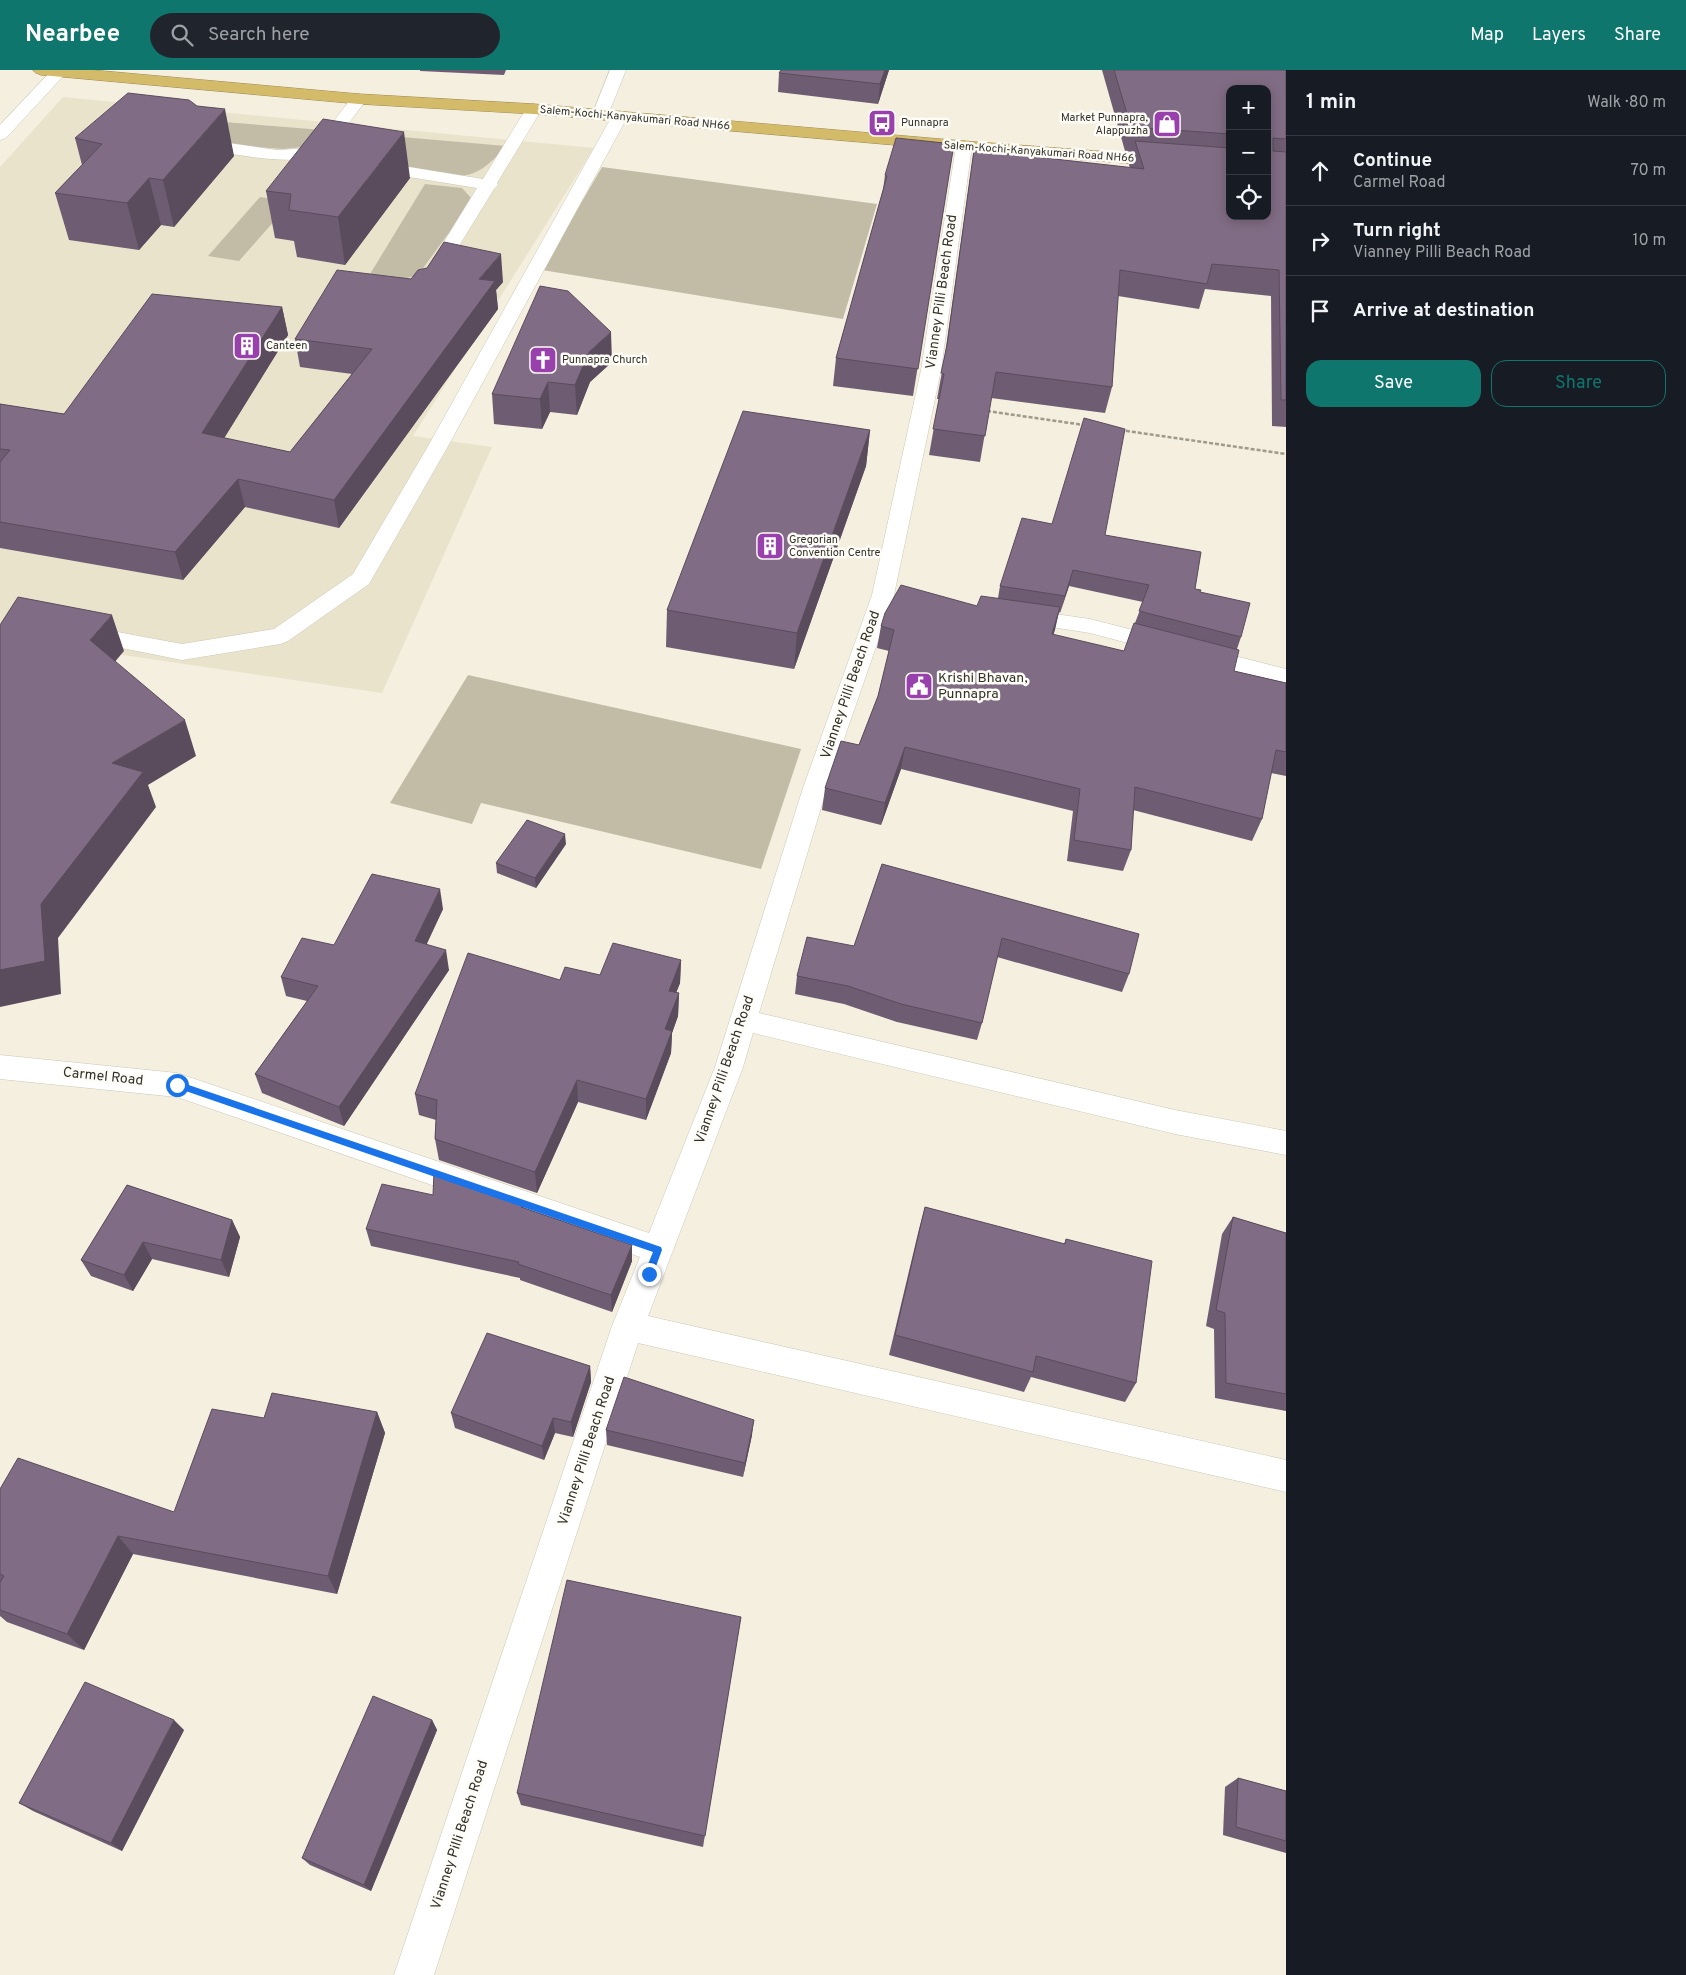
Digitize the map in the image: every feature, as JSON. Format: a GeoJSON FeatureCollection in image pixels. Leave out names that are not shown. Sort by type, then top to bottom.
{"type":"FeatureCollection","features":[{"type":"Feature","properties":{"kind":"highway","name":"Salem-Kochi-Kanyakumari Road NH66"},"geometry":{"type":"LineString","coordinates":[[41,70],[134,74],[359,99],[534,109],[964,146],[1226,166]]}},
{"type":"Feature","properties":{"kind":"street"},"geometry":{"type":"LineString","coordinates":[[600,115],[618,70]]}},
{"type":"Feature","properties":{"kind":"street"},"geometry":{"type":"LineString","coordinates":[[0,135],[59,72]]}},
{"type":"Feature","properties":{"kind":"street"},"geometry":{"type":"LineString","coordinates":[[208,145],[286,155],[304,155],[318,152],[359,99]]}},
{"type":"Feature","properties":{"kind":"street"},"geometry":{"type":"LineString","coordinates":[[423,291],[490,185],[534,109]]}},
{"type":"Feature","properties":{"kind":"street"},"geometry":{"type":"LineString","coordinates":[[67,631],[182,652],[280,636],[361,579],[438,448],[620,116]]}},
{"type":"Feature","properties":{"kind":"street","name":"Vianney Pilli Beach Road"},"geometry":{"type":"LineString","coordinates":[[414,1975],[628,1326],[729,1067],[815,788],[892,596],[931,370],[964,146]]}},
{"type":"Feature","properties":{"kind":"street"},"geometry":{"type":"LineString","coordinates":[[318,152],[328,158],[337,160]]}},
{"type":"Feature","properties":{"kind":"street"},"geometry":{"type":"LineString","coordinates":[[356,163],[490,185]]}},
{"type":"Feature","properties":{"kind":"street"},"geometry":{"type":"LineString","coordinates":[[1001,613],[1090,626],[1286,678]]}},
{"type":"Feature","properties":{"kind":"street"},"geometry":{"type":"LineString","coordinates":[[744,1020],[1175,1122],[1286,1144]]}},
{"type":"Feature","properties":{"kind":"street","name":"Carmel Road"},"geometry":{"type":"LineString","coordinates":[[0,1067],[177,1085],[658,1250]]}},
{"type":"Feature","properties":{"kind":"street"},"geometry":{"type":"LineString","coordinates":[[628,1326],[1286,1476]]}},
{"type":"Feature","properties":{"kind":"path"},"geometry":{"type":"LineString","coordinates":[[924,402],[1090,426]]}},
{"type":"Feature","properties":{"kind":"path"},"geometry":{"type":"LineString","coordinates":[[1120,430],[1286,454]]}},
{"type":"Feature","properties":{"kind":"shaded area"},"geometry":{"type":"Polygon","coordinates":[[[63,97],[594,148],[413,436],[492,447],[382,693],[0,637],[0,167],[63,97]]]}},
{"type":"Feature","properties":{"kind":"shaded area"},"geometry":{"type":"Polygon","coordinates":[[[211,121],[323,130],[302,147],[283,149],[230,145],[211,121]]]}},
{"type":"Feature","properties":{"kind":"shaded area"},"geometry":{"type":"Polygon","coordinates":[[[344,132],[506,146],[491,162],[480,170],[459,176],[363,160],[344,132]]]}},
{"type":"Feature","properties":{"kind":"shaded area"},"geometry":{"type":"Polygon","coordinates":[[[602,167],[877,204],[843,319],[542,270],[602,167]]]}},
{"type":"Feature","properties":{"kind":"shaded area"},"geometry":{"type":"Polygon","coordinates":[[[425,184],[462,188],[473,200],[418,275],[392,282],[367,279],[425,184]]]}},
{"type":"Feature","properties":{"kind":"shaded area"},"geometry":{"type":"Polygon","coordinates":[[[260,197],[291,202],[239,261],[208,256],[260,197]]]}},
{"type":"Feature","properties":{"kind":"shaded area"},"geometry":{"type":"Polygon","coordinates":[[[468,675],[801,749],[761,869],[481,803],[472,824],[390,803],[468,675]]]}},
{"type":"Feature","properties":{"kind":"building"},"geometry":{"type":"Polygon","coordinates":[[[781,70],[885,70],[880,84],[779,73],[781,70]]]}},
{"type":"Feature","properties":{"kind":"building"},"geometry":{"type":"Polygon","coordinates":[[[1114,70],[1286,70],[1286,139],[1273,138],[1273,151],[1286,152],[1286,400],[1281,400],[1279,270],[1212,264],[1207,284],[1120,270],[1112,387],[996,372],[985,436],[933,429],[944,374],[941,373],[947,345],[974,150],[1144,169],[1135,141],[1226,148],[1226,220],[1271,220],[1271,85],[1226,85],[1226,134],[1131,127],[1114,70]]]}},
{"type":"Feature","properties":{"kind":"building"},"geometry":{"type":"Polygon","coordinates":[[[128,93],[189,100],[197,106],[225,109],[163,180],[149,178],[127,203],[55,193],[102,144],[75,138],[128,93]]]}},
{"type":"Feature","properties":{"kind":"building"},"geometry":{"type":"Polygon","coordinates":[[[323,119],[404,132],[338,217],[289,210],[291,194],[266,191],[323,119]]]}},
{"type":"Feature","properties":{"kind":"building"},"geometry":{"type":"Polygon","coordinates":[[[896,138],[954,144],[918,369],[836,358],[896,138]]]}},
{"type":"Feature","properties":{"kind":"building"},"geometry":{"type":"Polygon","coordinates":[[[444,242],[501,254],[479,279],[495,281],[334,500],[238,479],[175,552],[0,522],[0,462],[10,450],[0,449],[0,404],[64,414],[152,294],[282,307],[202,433],[290,452],[372,349],[295,339],[337,270],[411,279],[418,270],[427,268],[444,242]]]}},
{"type":"Feature","properties":{"kind":"building","name":"Punnapra Church"},"geometry":{"type":"Polygon","coordinates":[[[540,286],[568,291],[611,332],[589,352],[575,385],[548,382],[540,399],[492,394],[540,286]]]}},
{"type":"Feature","properties":{"kind":"building","name":"Gregorian Convention Centre"},"geometry":{"type":"Polygon","coordinates":[[[743,411],[870,430],[797,633],[667,610],[743,411]]]}},
{"type":"Feature","properties":{"kind":"building"},"geometry":{"type":"Polygon","coordinates":[[[1084,418],[1125,429],[1105,535],[1201,552],[1195,589],[1201,590],[1200,592],[1250,603],[1241,637],[1139,611],[1149,585],[1073,570],[1065,596],[1000,586],[1022,518],[1052,524],[1084,418]]]}},
{"type":"Feature","properties":{"kind":"building"},"geometry":{"type":"Polygon","coordinates":[[[901,585],[977,606],[981,596],[1060,607],[1052,634],[1124,651],[1134,623],[1239,650],[1234,671],[1286,683],[1286,752],[1276,750],[1262,819],[1135,787],[1131,850],[1074,840],[1080,789],[905,747],[885,803],[825,788],[841,741],[859,745],[878,696],[894,630],[881,626],[885,613],[901,585]]]}},
{"type":"Feature","properties":{"kind":"building"},"geometry":{"type":"Polygon","coordinates":[[[18,597],[112,615],[90,640],[185,720],[112,763],[143,772],[41,904],[45,961],[0,970],[0,625],[18,597]]]}},
{"type":"Feature","properties":{"kind":"building"},"geometry":{"type":"Polygon","coordinates":[[[527,820],[565,834],[535,878],[496,863],[527,820]]]}},
{"type":"Feature","properties":{"kind":"building"},"geometry":{"type":"Polygon","coordinates":[[[882,864],[1139,934],[1129,974],[1002,938],[982,1023],[901,1004],[848,986],[797,976],[807,937],[854,946],[882,864]]]}},
{"type":"Feature","properties":{"kind":"building"},"geometry":{"type":"Polygon","coordinates":[[[372,874],[440,889],[415,941],[446,950],[339,1107],[255,1074],[318,986],[281,977],[302,938],[334,945],[372,874]]]}},
{"type":"Feature","properties":{"kind":"building"},"geometry":{"type":"Polygon","coordinates":[[[613,943],[681,960],[669,991],[679,993],[665,1029],[672,1031],[646,1099],[577,1080],[535,1172],[435,1139],[437,1100],[415,1094],[468,953],[560,980],[565,967],[600,975],[613,943]]]}},
{"type":"Feature","properties":{"kind":"building"},"geometry":{"type":"Polygon","coordinates":[[[434,1171],[523,1202],[521,1207],[632,1245],[611,1295],[518,1264],[519,1262],[366,1229],[382,1184],[433,1195],[434,1171]]]}},
{"type":"Feature","properties":{"kind":"building"},"geometry":{"type":"Polygon","coordinates":[[[127,1185],[232,1220],[221,1260],[143,1242],[124,1275],[81,1260],[127,1185]]]}},
{"type":"Feature","properties":{"kind":"building"},"geometry":{"type":"Polygon","coordinates":[[[925,1207],[1065,1244],[1066,1239],[1152,1261],[1136,1383],[1036,1356],[1033,1372],[895,1335],[925,1207]]]}},
{"type":"Feature","properties":{"kind":"building"},"geometry":{"type":"Polygon","coordinates":[[[1233,1217],[1286,1233],[1286,1394],[1226,1383],[1225,1313],[1216,1310],[1233,1217]]]}},
{"type":"Feature","properties":{"kind":"building"},"geometry":{"type":"Polygon","coordinates":[[[487,1333],[590,1366],[571,1422],[553,1418],[542,1446],[451,1413],[487,1333]]]}},
{"type":"Feature","properties":{"kind":"building"},"geometry":{"type":"Polygon","coordinates":[[[624,1377],[754,1420],[745,1463],[606,1430],[624,1377]]]}},
{"type":"Feature","properties":{"kind":"building"},"geometry":{"type":"Polygon","coordinates":[[[272,1393],[377,1412],[328,1576],[118,1536],[67,1634],[0,1610],[0,1582],[4,1576],[0,1574],[0,1489],[18,1458],[174,1512],[212,1409],[264,1418],[272,1393]]]}},
{"type":"Feature","properties":{"kind":"building"},"geometry":{"type":"Polygon","coordinates":[[[567,1580],[741,1617],[705,1836],[517,1793],[567,1580]]]}},
{"type":"Feature","properties":{"kind":"building"},"geometry":{"type":"Polygon","coordinates":[[[85,1682],[174,1720],[111,1843],[19,1803],[85,1682]]]}},
{"type":"Feature","properties":{"kind":"building"},"geometry":{"type":"Polygon","coordinates":[[[373,1696],[432,1720],[364,1885],[302,1858],[373,1696]]]}},
{"type":"Feature","properties":{"kind":"building"},"geometry":{"type":"Polygon","coordinates":[[[1238,1778],[1286,1791],[1286,1841],[1236,1827],[1238,1778]]]}},
{"type":"Feature","properties":{"kind":"place","name":"Punnapra"},"geometry":{"type":"Point","coordinates":[882,123]}},
{"type":"Feature","properties":{"kind":"place","name":"Market Punnapra, Alappuzha"},"geometry":{"type":"Point","coordinates":[1167,124]}},
{"type":"Feature","properties":{"kind":"place","name":"Canteen"},"geometry":{"type":"Point","coordinates":[247,346]}},
{"type":"Feature","properties":{"kind":"place","name":"Punnapra Church"},"geometry":{"type":"Point","coordinates":[543,360]}},
{"type":"Feature","properties":{"kind":"place","name":"Gregorian Convention Centre"},"geometry":{"type":"Point","coordinates":[770,546]}},
{"type":"Feature","properties":{"kind":"place","name":"Krishi Bhavan, Punnapra"},"geometry":{"type":"Point","coordinates":[919,686]}},
{"type":"Feature","properties":{"kind":"route"},"geometry":{"type":"LineString","coordinates":[[177,1085],[658,1250],[649,1274]]}}]}
